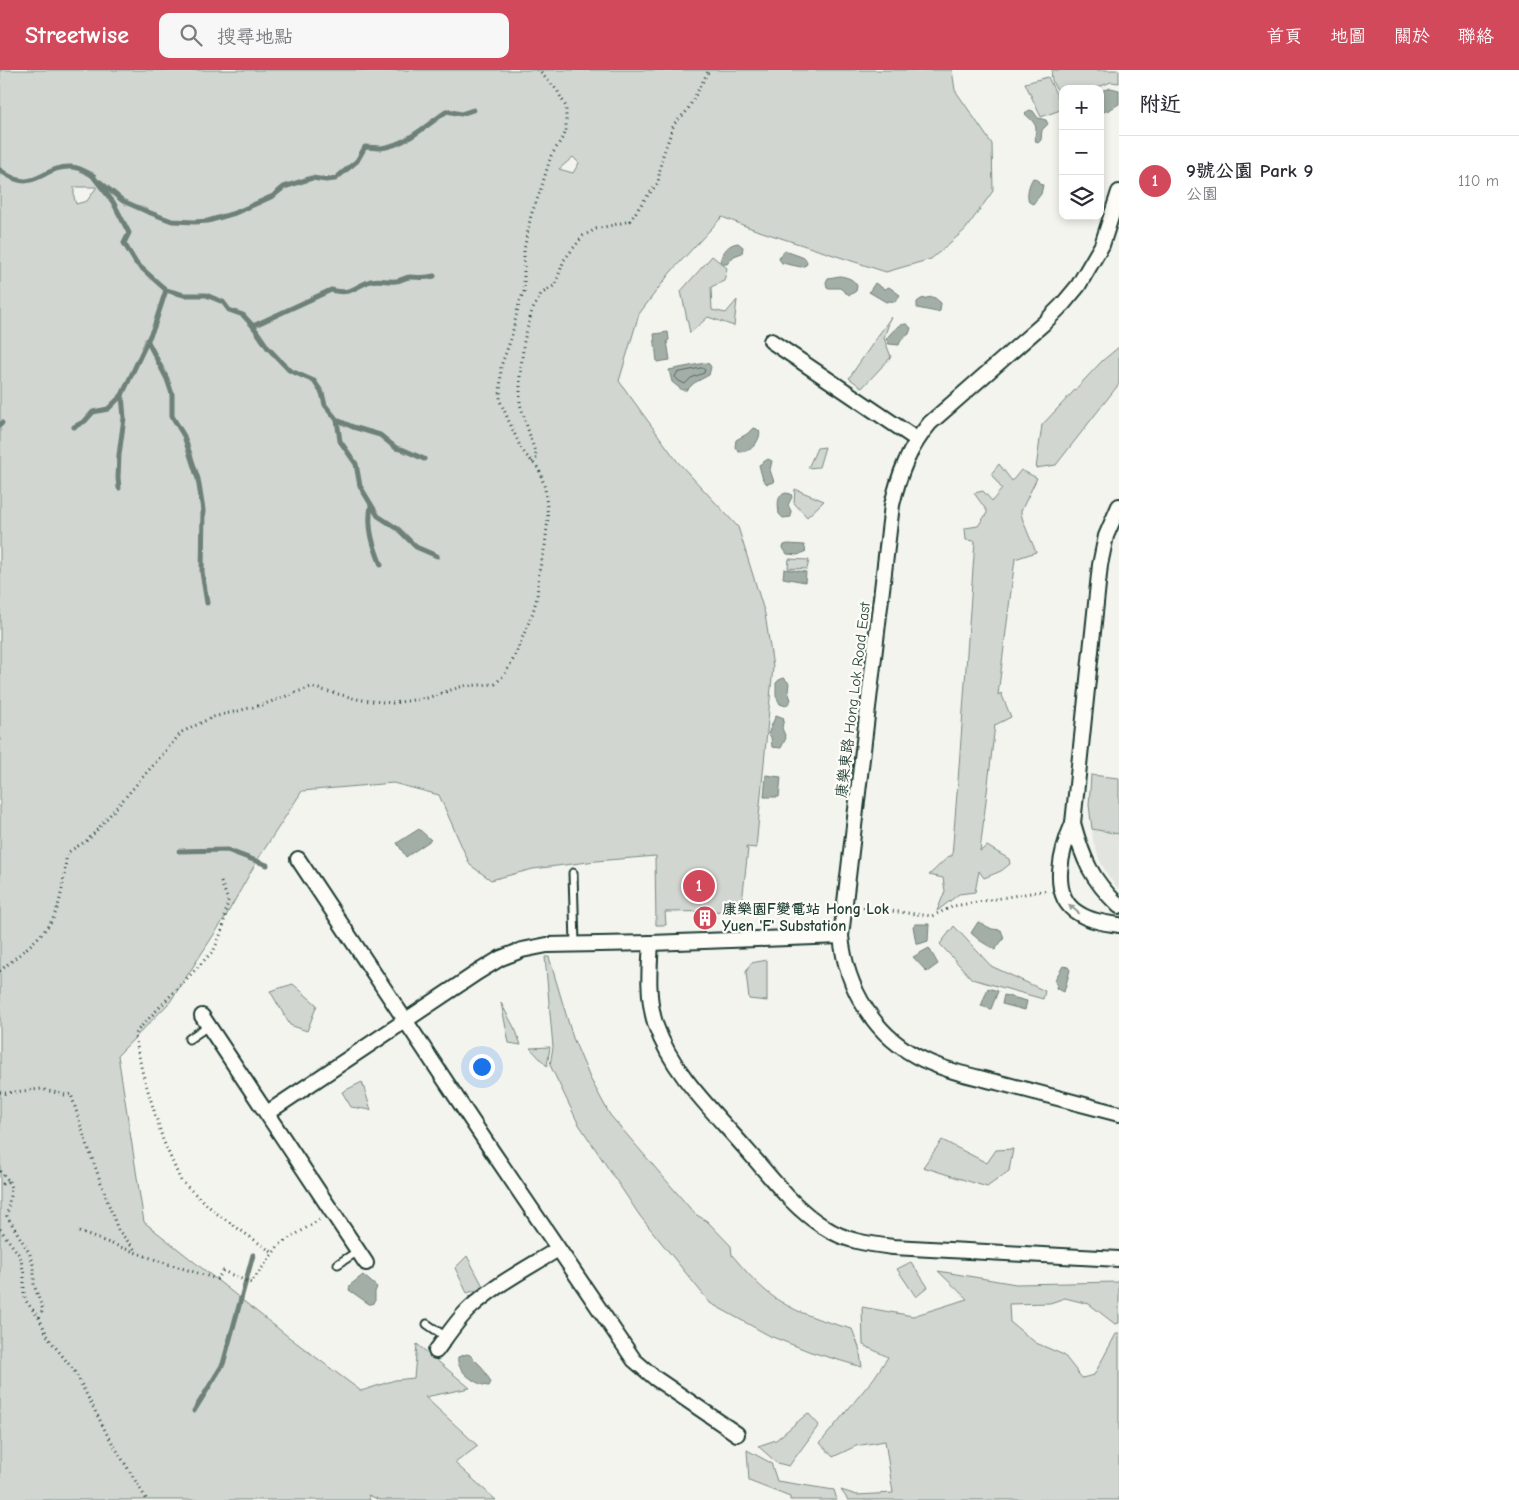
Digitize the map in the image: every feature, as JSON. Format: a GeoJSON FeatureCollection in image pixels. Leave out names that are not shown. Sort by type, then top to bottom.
{"type":"FeatureCollection","features":[{"type":"Feature","properties":{"kind":"street","name":"康樂東路 Hong Lok Road East"},"geometry":{"type":"LineString","coordinates":[[1119,192],[1102,245],[1078,286],[1043,324],[930,423],[916,440],[897,484],[892,505],[841,936],[850,977],[861,1000],[876,1024],[902,1048],[922,1060],[940,1067],[1119,1114]]}},
{"type":"Feature","properties":{"kind":"street"},"geometry":{"type":"LineString","coordinates":[[771,341],[916,440]]}},
{"type":"Feature","properties":{"kind":"street"},"geometry":{"type":"LineString","coordinates":[[1119,506],[1106,536],[1100,565],[1073,823],[1064,849],[1060,877],[1064,898],[1076,912],[1101,922],[1119,925]]}},
{"type":"Feature","properties":{"kind":"street"},"geometry":{"type":"LineString","coordinates":[[1073,823],[1091,873],[1100,887],[1119,906]]}},
{"type":"Feature","properties":{"kind":"street"},"geometry":{"type":"LineString","coordinates":[[298,859],[634,1360],[655,1378],[737,1434]]}},
{"type":"Feature","properties":{"kind":"street"},"geometry":{"type":"LineString","coordinates":[[267,1113],[501,958],[534,947],[841,936]]}},
{"type":"Feature","properties":{"kind":"street"},"geometry":{"type":"LineString","coordinates":[[651,943],[649,983],[651,1006],[656,1026],[673,1061],[691,1085],[774,1181],[807,1215],[823,1227],[842,1237],[859,1242],[892,1247],[1119,1259]]}},
{"type":"Feature","properties":{"kind":"street"},"geometry":{"type":"LineString","coordinates":[[205,1021],[366,1264]]}},
{"type":"Feature","properties":{"kind":"street"},"geometry":{"type":"LineString","coordinates":[[436,1351],[460,1318],[481,1299],[558,1249]]}},
{"type":"Feature","properties":{"kind":"lane"},"geometry":{"type":"LineString","coordinates":[[573,873],[576,945]]}},
{"type":"Feature","properties":{"kind":"lane"},"geometry":{"type":"LineString","coordinates":[[189,1038],[205,1021]]}},
{"type":"Feature","properties":{"kind":"lane"},"geometry":{"type":"LineString","coordinates":[[338,1264],[358,1251]]}},
{"type":"Feature","properties":{"kind":"lane"},"geometry":{"type":"LineString","coordinates":[[427,1324],[446,1337]]}},
{"type":"Feature","properties":{"kind":"path"},"geometry":{"type":"LineString","coordinates":[[0,972],[33,942],[52,921],[61,893],[67,853],[89,838],[182,732],[213,717],[262,705],[311,687],[361,700],[393,703],[427,698],[463,686],[494,684],[505,674],[514,658],[533,612],[537,597],[548,518],[539,469],[519,444],[500,401],[502,366],[511,339],[519,303],[524,292],[524,250],[531,215],[551,156],[566,132],[566,108],[557,90],[538,70]]}},
{"type":"Feature","properties":{"kind":"path"},"geometry":{"type":"LineString","coordinates":[[532,462],[537,458],[520,404],[520,376],[524,341],[532,312],[540,294],[555,285],[564,260],[583,236],[596,229],[630,221],[644,199],[658,183],[661,161],[674,124],[687,111],[709,70]]}},
{"type":"Feature","properties":{"kind":"path"},"geometry":{"type":"LineString","coordinates":[[221,882],[228,900],[223,928],[214,950],[137,1031],[135,1036],[142,1071],[163,1140],[181,1181],[216,1213],[273,1253]]}},
{"type":"Feature","properties":{"kind":"path"},"geometry":{"type":"LineString","coordinates":[[844,906],[932,916],[954,906],[1061,888]]}},
{"type":"Feature","properties":{"kind":"path"},"geometry":{"type":"LineString","coordinates":[[0,1092],[5,1094],[41,1089],[65,1095],[71,1094],[118,1230],[139,1254]]}},
{"type":"Feature","properties":{"kind":"path"},"geometry":{"type":"LineString","coordinates":[[0,1171],[9,1181],[11,1189],[7,1216],[30,1254],[34,1268],[34,1285],[44,1310],[38,1318]]}},
{"type":"Feature","properties":{"kind":"path"},"geometry":{"type":"LineString","coordinates":[[0,1185],[9,1181]]}},
{"type":"Feature","properties":{"kind":"path"},"geometry":{"type":"LineString","coordinates":[[79,1232],[162,1262],[217,1279],[223,1271],[251,1283],[279,1245],[333,1212]]}},
{"type":"Feature","properties":{"kind":"path"},"geometry":{"type":"LineString","coordinates":[[0,1229],[20,1256],[24,1274],[26,1301],[49,1339],[75,1372],[107,1434],[147,1500]]}},
{"type":"Feature","properties":{"kind":"shaded area"},"geometry":{"type":"Polygon","coordinates":[[[0,70],[952,70],[955,90],[992,144],[993,191],[965,230],[931,259],[886,272],[756,230],[722,217],[670,273],[639,314],[619,381],[677,461],[738,527],[765,614],[773,667],[756,848],[746,847],[748,849],[741,911],[665,912],[666,925],[656,925],[656,856],[533,869],[491,880],[470,865],[439,795],[393,783],[302,791],[258,859],[226,916],[170,1002],[118,1055],[144,1222],[290,1338],[361,1391],[395,1380],[414,1378],[417,1344],[470,1388],[425,1397],[478,1446],[455,1463],[496,1500],[380,1500],[368,1495],[370,1500],[0,1500],[0,70]],[[573,157],[559,169],[573,173],[579,163],[573,157]],[[74,187],[76,204],[87,201],[96,188],[96,187],[74,187]]]}},
{"type":"Feature","properties":{"kind":"shaded area"},"geometry":{"type":"Polygon","coordinates":[[[1052,70],[1119,70],[1119,83],[1059,85],[1059,91],[1053,84],[1052,70]]]}},
{"type":"Feature","properties":{"kind":"shaded area"},"geometry":{"type":"Polygon","coordinates":[[[1048,77],[1059,100],[1059,110],[1041,117],[1025,83],[1048,77]]]}},
{"type":"Feature","properties":{"kind":"shaded area"},"geometry":{"type":"Polygon","coordinates":[[[712,256],[727,268],[724,281],[711,287],[712,310],[726,313],[737,300],[734,326],[708,317],[690,333],[681,291],[712,256]]]}},
{"type":"Feature","properties":{"kind":"shaded area"},"geometry":{"type":"Polygon","coordinates":[[[891,317],[884,338],[891,357],[862,388],[849,378],[891,317]]]}},
{"type":"Feature","properties":{"kind":"shaded area"},"geometry":{"type":"Polygon","coordinates":[[[1119,347],[1119,384],[1056,465],[1036,468],[1042,425],[1102,361],[1119,347]]]}},
{"type":"Feature","properties":{"kind":"shaded area"},"geometry":{"type":"Polygon","coordinates":[[[825,447],[819,467],[808,468],[817,448],[825,447]]]}},
{"type":"Feature","properties":{"kind":"shaded area"},"geometry":{"type":"Polygon","coordinates":[[[999,464],[1012,481],[1021,470],[1037,478],[1021,511],[1036,552],[1015,559],[998,695],[1001,693],[1011,717],[995,725],[980,851],[987,846],[1009,859],[1010,864],[1001,871],[984,878],[979,871],[975,892],[959,894],[937,911],[945,891],[943,878],[929,875],[949,856],[952,856],[958,777],[975,541],[966,540],[965,528],[978,526],[987,513],[974,493],[983,491],[992,501],[1002,489],[991,474],[999,464]]]}},
{"type":"Feature","properties":{"kind":"shaded area"},"geometry":{"type":"Polygon","coordinates":[[[795,489],[824,501],[807,517],[794,503],[795,489]]]}},
{"type":"Feature","properties":{"kind":"shaded area"},"geometry":{"type":"Polygon","coordinates":[[[789,559],[809,560],[807,569],[788,568],[789,559]]]}},
{"type":"Feature","properties":{"kind":"shaded area"},"geometry":{"type":"Polygon","coordinates":[[[1091,775],[1119,778],[1119,834],[1092,829],[1089,805],[1091,775]]]}},
{"type":"Feature","properties":{"kind":"shaded area"},"geometry":{"type":"Polygon","coordinates":[[[1092,829],[1119,832],[1119,889],[1110,879],[1100,861],[1093,841],[1092,829]]]}},
{"type":"Feature","properties":{"kind":"shaded area"},"geometry":{"type":"Polygon","coordinates":[[[954,926],[991,966],[1045,991],[1043,999],[972,979],[940,944],[954,926]]]}},
{"type":"Feature","properties":{"kind":"shaded area"},"geometry":{"type":"Polygon","coordinates":[[[545,957],[549,957],[573,1038],[590,1078],[610,1115],[695,1214],[707,1221],[731,1246],[732,1255],[762,1288],[786,1305],[819,1319],[852,1329],[859,1347],[862,1367],[811,1352],[770,1336],[710,1303],[640,1216],[578,1123],[550,1065],[553,1047],[545,957]]]}},
{"type":"Feature","properties":{"kind":"shaded area"},"geometry":{"type":"Polygon","coordinates":[[[767,960],[767,1001],[749,999],[746,972],[751,963],[767,960]]]}},
{"type":"Feature","properties":{"kind":"shaded area"},"geometry":{"type":"Polygon","coordinates":[[[293,984],[317,1005],[307,1031],[290,1025],[270,991],[293,984]]]}},
{"type":"Feature","properties":{"kind":"shaded area"},"geometry":{"type":"Polygon","coordinates":[[[501,1003],[516,1031],[521,1045],[509,1043],[501,1003]]]}},
{"type":"Feature","properties":{"kind":"shaded area"},"geometry":{"type":"Polygon","coordinates":[[[550,1047],[547,1066],[530,1048],[550,1047]]]}},
{"type":"Feature","properties":{"kind":"shaded area"},"geometry":{"type":"Polygon","coordinates":[[[362,1082],[371,1110],[351,1107],[342,1092],[362,1082]]]}},
{"type":"Feature","properties":{"kind":"shaded area"},"geometry":{"type":"Polygon","coordinates":[[[942,1140],[987,1163],[996,1150],[1013,1149],[1009,1171],[987,1187],[923,1167],[942,1140]]]}},
{"type":"Feature","properties":{"kind":"shaded area"},"geometry":{"type":"Polygon","coordinates":[[[467,1256],[484,1288],[467,1293],[455,1268],[467,1256]]]}},
{"type":"Feature","properties":{"kind":"shaded area"},"geometry":{"type":"Polygon","coordinates":[[[911,1262],[928,1287],[916,1297],[897,1269],[911,1262]]]}},
{"type":"Feature","properties":{"kind":"shaded area"},"geometry":{"type":"Polygon","coordinates":[[[938,1271],[1016,1284],[1119,1282],[1119,1323],[1115,1324],[1089,1304],[1065,1298],[1050,1303],[1009,1304],[1010,1322],[1036,1343],[1064,1355],[1082,1378],[1094,1375],[1116,1334],[1119,1334],[1119,1500],[848,1500],[841,1490],[857,1495],[893,1493],[885,1441],[856,1446],[833,1457],[820,1443],[874,1378],[888,1357],[863,1345],[862,1307],[913,1316],[967,1299],[938,1271]]]}},
{"type":"Feature","properties":{"kind":"shaded area"},"geometry":{"type":"Polygon","coordinates":[[[808,1413],[819,1425],[789,1466],[777,1463],[758,1446],[776,1440],[808,1413]]]}},
{"type":"Feature","properties":{"kind":"shaded area"},"geometry":{"type":"Polygon","coordinates":[[[747,1450],[771,1463],[777,1481],[834,1490],[837,1500],[790,1500],[790,1497],[749,1481],[747,1450]]]}},
{"type":"Feature","properties":{"kind":"water"},"geometry":{"type":"Polygon","coordinates":[[[1111,88],[1119,90],[1119,104],[1104,112],[1104,90],[1111,88]]]}},
{"type":"Feature","properties":{"kind":"water"},"geometry":{"type":"Polygon","coordinates":[[[1029,110],[1033,111],[1038,118],[1046,120],[1048,124],[1042,130],[1041,140],[1038,143],[1035,140],[1036,128],[1032,120],[1025,114],[1029,110]]]}},
{"type":"Feature","properties":{"kind":"water"},"geometry":{"type":"Polygon","coordinates":[[[1033,178],[1043,185],[1041,194],[1033,204],[1029,202],[1028,196],[1029,186],[1033,178]]]}},
{"type":"Feature","properties":{"kind":"water"},"geometry":{"type":"Polygon","coordinates":[[[738,243],[743,247],[742,253],[734,256],[727,264],[722,264],[720,261],[724,252],[731,245],[738,243]]]}},
{"type":"Feature","properties":{"kind":"water"},"geometry":{"type":"Polygon","coordinates":[[[785,251],[805,258],[806,265],[801,267],[782,263],[779,259],[780,255],[785,251]]]}},
{"type":"Feature","properties":{"kind":"water"},"geometry":{"type":"Polygon","coordinates":[[[840,276],[852,280],[857,286],[856,291],[850,295],[840,288],[827,287],[826,282],[828,278],[840,276]]]}},
{"type":"Feature","properties":{"kind":"water"},"geometry":{"type":"Polygon","coordinates":[[[875,283],[884,289],[889,287],[900,295],[895,302],[886,302],[869,292],[875,283]]]}},
{"type":"Feature","properties":{"kind":"water"},"geometry":{"type":"Polygon","coordinates":[[[932,297],[941,303],[940,311],[917,308],[917,302],[921,299],[932,297]]]}},
{"type":"Feature","properties":{"kind":"water"},"geometry":{"type":"Polygon","coordinates":[[[907,324],[911,328],[909,334],[901,340],[899,345],[889,344],[886,339],[893,331],[900,325],[907,324]]]}},
{"type":"Feature","properties":{"kind":"water"},"geometry":{"type":"Polygon","coordinates":[[[668,332],[669,340],[667,341],[670,360],[657,362],[654,334],[668,332]]]}},
{"type":"Feature","properties":{"kind":"water"},"geometry":{"type":"Polygon","coordinates":[[[705,363],[711,367],[709,375],[694,383],[687,390],[682,390],[672,382],[669,370],[705,363]]]}},
{"type":"Feature","properties":{"kind":"water"},"geometry":{"type":"Polygon","coordinates":[[[753,428],[760,432],[756,443],[751,449],[739,452],[735,447],[736,440],[753,428]]]}},
{"type":"Feature","properties":{"kind":"water"},"geometry":{"type":"Polygon","coordinates":[[[768,459],[772,461],[770,470],[774,482],[767,484],[763,480],[759,465],[768,459]]]}},
{"type":"Feature","properties":{"kind":"water"},"geometry":{"type":"Polygon","coordinates":[[[786,493],[791,494],[792,497],[788,505],[791,517],[783,518],[779,514],[778,501],[786,493]]]}},
{"type":"Feature","properties":{"kind":"water"},"geometry":{"type":"Polygon","coordinates":[[[784,545],[804,545],[806,551],[798,555],[787,554],[783,548],[784,545]]]}},
{"type":"Feature","properties":{"kind":"water"},"geometry":{"type":"Polygon","coordinates":[[[784,569],[806,572],[805,582],[783,578],[784,569]]]}},
{"type":"Feature","properties":{"kind":"water"},"geometry":{"type":"Polygon","coordinates":[[[784,678],[789,683],[788,691],[791,700],[786,706],[780,704],[776,696],[776,683],[784,678]]]}},
{"type":"Feature","properties":{"kind":"water"},"geometry":{"type":"Polygon","coordinates":[[[776,715],[784,718],[782,728],[786,738],[781,748],[772,747],[771,737],[768,734],[776,715]]]}},
{"type":"Feature","properties":{"kind":"water"},"geometry":{"type":"Polygon","coordinates":[[[766,775],[781,777],[779,797],[764,797],[766,775]]]}},
{"type":"Feature","properties":{"kind":"water"},"geometry":{"type":"Polygon","coordinates":[[[419,829],[431,840],[406,857],[397,843],[419,829]]]}},
{"type":"Feature","properties":{"kind":"water"},"geometry":{"type":"Polygon","coordinates":[[[978,922],[992,929],[1001,930],[1004,938],[995,950],[971,933],[978,922]]]}},
{"type":"Feature","properties":{"kind":"water"},"geometry":{"type":"Polygon","coordinates":[[[915,924],[929,924],[928,941],[916,943],[913,926],[915,924]]]}},
{"type":"Feature","properties":{"kind":"water"},"geometry":{"type":"Polygon","coordinates":[[[929,948],[938,964],[927,972],[913,957],[929,948]]]}},
{"type":"Feature","properties":{"kind":"water"},"geometry":{"type":"Polygon","coordinates":[[[1063,966],[1068,967],[1070,970],[1064,992],[1056,988],[1057,984],[1054,981],[1063,966]]]}},
{"type":"Feature","properties":{"kind":"water"},"geometry":{"type":"Polygon","coordinates":[[[988,988],[998,991],[991,1009],[981,1006],[988,988]]]}},
{"type":"Feature","properties":{"kind":"water"},"geometry":{"type":"Polygon","coordinates":[[[1004,995],[1027,1001],[1025,1010],[1002,1004],[1004,995]]]}},
{"type":"Feature","properties":{"kind":"water"},"geometry":{"type":"Polygon","coordinates":[[[363,1275],[377,1287],[375,1301],[372,1304],[369,1304],[349,1290],[350,1285],[363,1275]]]}},
{"type":"Feature","properties":{"kind":"water"},"geometry":{"type":"Polygon","coordinates":[[[467,1354],[482,1367],[491,1382],[489,1386],[473,1380],[463,1372],[458,1362],[458,1357],[467,1354]]]}},
{"type":"Feature","properties":{"kind":"waterway"},"geometry":{"type":"LineString","coordinates":[[100,182],[123,201],[172,221],[208,221],[235,213],[273,196],[284,187],[312,178],[335,179],[357,161],[365,147],[381,148],[399,143],[416,134],[447,111],[461,114],[473,110]]}},
{"type":"Feature","properties":{"kind":"waterway"},"geometry":{"type":"LineString","coordinates":[[0,170],[12,178],[22,181],[37,178],[53,170],[72,167],[94,176]]}},
{"type":"Feature","properties":{"kind":"waterway"},"geometry":{"type":"LineString","coordinates":[[92,175],[113,202],[129,233],[124,243],[136,263],[166,290],[184,295],[206,295],[223,302],[229,310],[243,315],[268,348],[289,370],[314,381],[322,393],[325,405],[337,420],[340,441],[356,464],[360,486],[378,516],[398,529],[416,547],[437,556]]}},
{"type":"Feature","properties":{"kind":"waterway"},"geometry":{"type":"LineString","coordinates":[[253,326],[331,290],[343,292],[375,280],[396,281],[408,277],[424,278],[434,276]]}},
{"type":"Feature","properties":{"kind":"waterway"},"geometry":{"type":"LineString","coordinates":[[119,488],[119,455],[124,418],[122,395],[154,327],[166,290]]}},
{"type":"Feature","properties":{"kind":"waterway"},"geometry":{"type":"LineString","coordinates":[[147,340],[167,379],[172,394],[172,416],[184,436],[198,479],[203,510],[202,572],[207,603]]}},
{"type":"Feature","properties":{"kind":"waterway"},"geometry":{"type":"LineString","coordinates":[[74,427],[85,421],[93,412],[108,409],[122,395]]}},
{"type":"Feature","properties":{"kind":"waterway"},"geometry":{"type":"LineString","coordinates":[[337,420],[380,435],[396,448],[424,459]]}},
{"type":"Feature","properties":{"kind":"waterway"},"geometry":{"type":"LineString","coordinates":[[371,506],[372,536],[381,565]]}},
{"type":"Feature","properties":{"kind":"waterway"},"geometry":{"type":"LineString","coordinates":[[179,851],[227,850],[267,865]]}},
{"type":"Feature","properties":{"kind":"waterway"},"geometry":{"type":"LineString","coordinates":[[194,1411],[223,1364],[253,1255]]}},
{"type":"Feature","properties":{"kind":"place","name":"9號公園 Park 9"},"geometry":{"type":"Point","coordinates":[699,886]}},
{"type":"Feature","properties":{"kind":"place","name":"康樂園F變電站 Hong Lok Yuen 'F' Substation"},"geometry":{"type":"Point","coordinates":[705,918]}}]}
